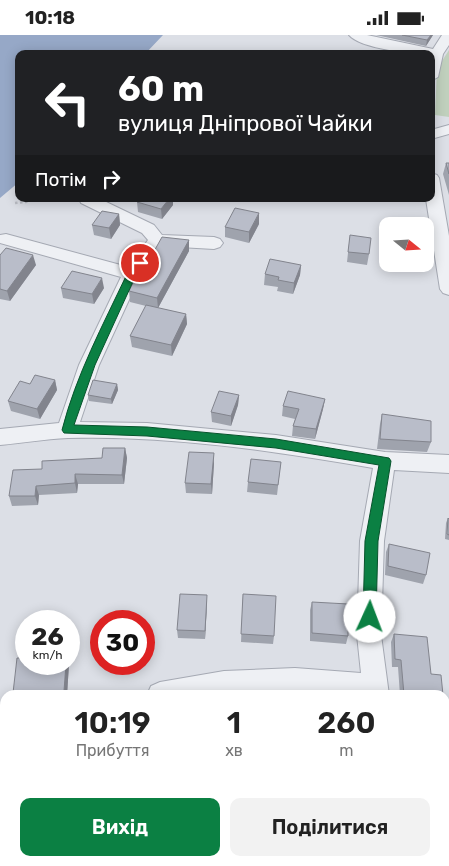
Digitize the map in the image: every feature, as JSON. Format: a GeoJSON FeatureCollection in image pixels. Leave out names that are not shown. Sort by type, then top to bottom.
{"type":"FeatureCollection","features":[{"type":"Feature","properties":{"kind":"street"},"geometry":{"type":"LineString","coordinates":[[356,35],[370,41],[416,50]]}},
{"type":"Feature","properties":{"kind":"street"},"geometry":{"type":"LineString","coordinates":[[435,59],[443,36]]}},
{"type":"Feature","properties":{"kind":"street"},"geometry":{"type":"LineString","coordinates":[[435,119],[449,123]]}},
{"type":"Feature","properties":{"kind":"street"},"geometry":{"type":"LineString","coordinates":[[435,134],[449,129]]}},
{"type":"Feature","properties":{"kind":"street"},"geometry":{"type":"LineString","coordinates":[[94,202],[148,229],[157,240],[214,243]]}},
{"type":"Feature","properties":{"kind":"street"},"geometry":{"type":"LineString","coordinates":[[435,202],[449,289]]}},
{"type":"Feature","properties":{"kind":"street"},"geometry":{"type":"LineString","coordinates":[[6,239],[132,274]]}},
{"type":"Feature","properties":{"kind":"street"},"geometry":{"type":"LineString","coordinates":[[68,430],[73,409],[89,365],[132,274],[157,240]]}},
{"type":"Feature","properties":{"kind":"street"},"geometry":{"type":"LineString","coordinates":[[0,437],[68,430],[147,431],[276,443],[385,461],[449,464]]}},
{"type":"Feature","properties":{"kind":"street"},"geometry":{"type":"LineString","coordinates":[[375,690],[369,635],[372,541],[385,461]]}},
{"type":"Feature","properties":{"kind":"street"},"geometry":{"type":"LineString","coordinates":[[189,690],[224,684],[295,680],[368,690]]}},
{"type":"Feature","properties":{"kind":"path"},"geometry":{"type":"LineString","coordinates":[[15,203],[26,202]]}},
{"type":"Feature","properties":{"kind":"green space"},"geometry":{"type":"Polygon","coordinates":[[[449,50],[449,117],[435,115],[437,69],[449,50]]]}},
{"type":"Feature","properties":{"kind":"water"},"geometry":{"type":"Polygon","coordinates":[[[0,35],[163,35],[149,50],[15,50],[15,185],[0,198],[0,35]]]}},
{"type":"Feature","properties":{"kind":"building"},"geometry":{"type":"Polygon","coordinates":[[[402,35],[431,35],[427,40],[402,35]]]}},
{"type":"Feature","properties":{"kind":"building"},"geometry":{"type":"Polygon","coordinates":[[[446,163],[449,163],[449,174],[446,163]]]}},
{"type":"Feature","properties":{"kind":"building"},"geometry":{"type":"Polygon","coordinates":[[[137,202],[167,202],[161,209],[137,202]]]}},
{"type":"Feature","properties":{"kind":"building"},"geometry":{"type":"Polygon","coordinates":[[[235,208],[259,213],[249,232],[225,227],[235,208]]]}},
{"type":"Feature","properties":{"kind":"building"},"geometry":{"type":"Polygon","coordinates":[[[102,211],[119,214],[109,228],[92,225],[102,211]]]}},
{"type":"Feature","properties":{"kind":"building"},"geometry":{"type":"Polygon","coordinates":[[[350,235],[371,238],[369,254],[348,252],[350,235]]]}},
{"type":"Feature","properties":{"kind":"building"},"geometry":{"type":"Polygon","coordinates":[[[162,237],[189,240],[157,298],[129,291],[139,271],[143,271],[162,237]]]}},
{"type":"Feature","properties":{"kind":"building"},"geometry":{"type":"Polygon","coordinates":[[[6,248],[33,255],[7,291],[0,289],[0,255],[6,248]]]}},
{"type":"Feature","properties":{"kind":"building"},"geometry":{"type":"Polygon","coordinates":[[[270,259],[301,265],[294,283],[278,280],[279,277],[265,274],[270,259]]]}},
{"type":"Feature","properties":{"kind":"building"},"geometry":{"type":"Polygon","coordinates":[[[72,271],[102,278],[92,294],[61,288],[72,271]]]}},
{"type":"Feature","properties":{"kind":"building"},"geometry":{"type":"Polygon","coordinates":[[[146,305],[186,314],[171,345],[130,336],[146,305]]]}},
{"type":"Feature","properties":{"kind":"building"},"geometry":{"type":"Polygon","coordinates":[[[35,375],[55,380],[37,409],[8,401],[20,381],[30,384],[35,375]]]}},
{"type":"Feature","properties":{"kind":"building"},"geometry":{"type":"Polygon","coordinates":[[[93,380],[117,384],[111,399],[88,395],[93,380]]]}},
{"type":"Feature","properties":{"kind":"building"},"geometry":{"type":"Polygon","coordinates":[[[219,391],[239,395],[231,416],[211,412],[219,391]]]}},
{"type":"Feature","properties":{"kind":"building"},"geometry":{"type":"Polygon","coordinates":[[[288,391],[325,399],[316,429],[293,426],[299,409],[283,406],[288,391]]]}},
{"type":"Feature","properties":{"kind":"building"},"geometry":{"type":"Polygon","coordinates":[[[382,414],[431,421],[431,442],[380,439],[382,414]]]}},
{"type":"Feature","properties":{"kind":"building"},"geometry":{"type":"Polygon","coordinates":[[[103,448],[125,448],[122,475],[75,474],[75,483],[36,486],[35,496],[9,496],[13,470],[42,469],[42,461],[102,458],[103,448]]]}},
{"type":"Feature","properties":{"kind":"building"},"geometry":{"type":"Polygon","coordinates":[[[189,452],[214,453],[211,484],[185,483],[189,452]]]}},
{"type":"Feature","properties":{"kind":"building"},"geometry":{"type":"Polygon","coordinates":[[[251,459],[281,462],[278,485],[248,482],[251,459]]]}},
{"type":"Feature","properties":{"kind":"building"},"geometry":{"type":"Polygon","coordinates":[[[449,519],[449,535],[447,534],[449,519]]]}},
{"type":"Feature","properties":{"kind":"building"},"geometry":{"type":"Polygon","coordinates":[[[389,544],[430,553],[426,575],[388,566],[389,544]]]}},
{"type":"Feature","properties":{"kind":"building"},"geometry":{"type":"Polygon","coordinates":[[[180,594],[207,595],[205,631],[177,630],[180,594]]]}},
{"type":"Feature","properties":{"kind":"building"},"geometry":{"type":"Polygon","coordinates":[[[243,594],[276,596],[274,636],[241,634],[243,594]]]}},
{"type":"Feature","properties":{"kind":"building"},"geometry":{"type":"Polygon","coordinates":[[[312,602],[348,604],[348,636],[312,633],[312,602]]]}},
{"type":"Feature","properties":{"kind":"building"},"geometry":{"type":"Polygon","coordinates":[[[394,634],[427,637],[431,674],[441,675],[442,690],[404,690],[401,660],[395,659],[394,634]]]}},
{"type":"Feature","properties":{"kind":"building"},"geometry":{"type":"Polygon","coordinates":[[[15,675],[65,675],[64,690],[13,690],[15,675]]]}},
{"type":"Feature","properties":{"kind":"route"},"geometry":{"type":"LineString","coordinates":[[140,263],[132,274],[89,365],[73,409],[68,430],[147,431],[276,443],[385,461],[372,541],[370,617]]}}]}
